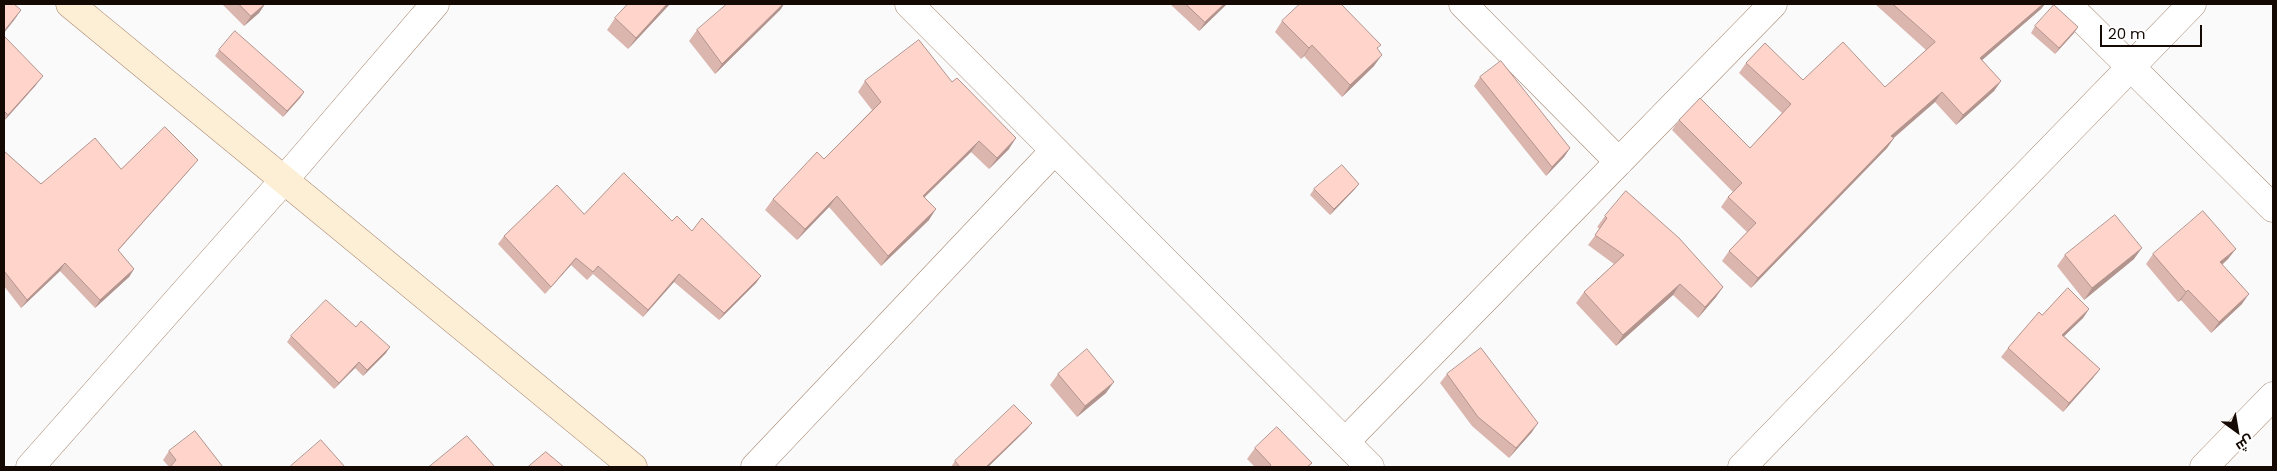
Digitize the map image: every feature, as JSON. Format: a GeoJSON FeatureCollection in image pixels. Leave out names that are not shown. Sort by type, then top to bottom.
{"type":"FeatureCollection","features":[{"type":"Feature","properties":{"kind":"main road"},"geometry":{"type":"LineString","coordinates":[[70,4],[633,467]]}},
{"type":"Feature","properties":{"kind":"street"},"geometry":{"type":"LineString","coordinates":[[30,467],[284,180],[435,4]]}},
{"type":"Feature","properties":{"kind":"street"},"geometry":{"type":"LineString","coordinates":[[909,4],[1370,467]]}},
{"type":"Feature","properties":{"kind":"street"},"geometry":{"type":"LineString","coordinates":[[1463,4],[1619,162]]}},
{"type":"Feature","properties":{"kind":"street"},"geometry":{"type":"LineString","coordinates":[[1345,442],[1773,4]]}},
{"type":"Feature","properties":{"kind":"street"},"geometry":{"type":"LineString","coordinates":[[2068,4],[2273,208]]}},
{"type":"Feature","properties":{"kind":"street"},"geometry":{"type":"LineString","coordinates":[[1742,467],[2132,68],[2192,4]]}},
{"type":"Feature","properties":{"kind":"street"},"geometry":{"type":"LineString","coordinates":[[755,467],[1054,150]]}},
{"type":"Feature","properties":{"kind":"street"},"geometry":{"type":"LineString","coordinates":[[2209,466],[2273,396]]}},
{"type":"Feature","properties":{"kind":"building"},"geometry":{"type":"Polygon","coordinates":[[[4,4],[14,4],[21,10],[4,31],[4,4]]]}},
{"type":"Feature","properties":{"kind":"building"},"geometry":{"type":"Polygon","coordinates":[[[239,4],[265,4],[251,16],[239,4]]]}},
{"type":"Feature","properties":{"kind":"building"},"geometry":{"type":"Polygon","coordinates":[[[628,4],[667,4],[636,38],[615,18],[628,4]]]}},
{"type":"Feature","properties":{"kind":"building"},"geometry":{"type":"Polygon","coordinates":[[[727,4],[783,4],[722,64],[697,30],[727,4]]]}},
{"type":"Feature","properties":{"kind":"building"},"geometry":{"type":"Polygon","coordinates":[[[1186,4],[1224,4],[1205,22],[1186,4]]]}},
{"type":"Feature","properties":{"kind":"building"},"geometry":{"type":"Polygon","coordinates":[[[1300,4],[1341,4],[1381,45],[1377,48],[1382,55],[1350,85],[1312,45],[1309,48],[1282,21],[1300,4]]]}},
{"type":"Feature","properties":{"kind":"building"},"geometry":{"type":"Polygon","coordinates":[[[1893,4],[2043,4],[1980,58],[2001,81],[1963,115],[1942,92],[1891,136],[1894,138],[1758,278],[1729,251],[1756,223],[1728,197],[1742,183],[1679,120],[1700,98],[1750,148],[1791,104],[1746,63],[1765,43],[1803,80],[1843,42],[1885,87],[1935,42],[1893,4]]]}},
{"type":"Feature","properties":{"kind":"building"},"geometry":{"type":"Polygon","coordinates":[[[2054,5],[2078,27],[2059,48],[2035,26],[2054,5]]]}},
{"type":"Feature","properties":{"kind":"building"},"geometry":{"type":"Polygon","coordinates":[[[235,31],[304,92],[287,111],[219,50],[235,31]]]}},
{"type":"Feature","properties":{"kind":"building"},"geometry":{"type":"Polygon","coordinates":[[[4,36],[43,76],[8,115],[4,111],[4,36]]]}},
{"type":"Feature","properties":{"kind":"building"},"geometry":{"type":"Polygon","coordinates":[[[919,40],[952,82],[957,78],[1016,138],[997,158],[979,141],[923,196],[936,209],[888,256],[837,196],[805,229],[773,199],[817,152],[824,159],[881,102],[865,81],[919,40]]]}},
{"type":"Feature","properties":{"kind":"building"},"geometry":{"type":"Polygon","coordinates":[[[1501,61],[1570,148],[1552,167],[1480,77],[1501,61]]]}},
{"type":"Feature","properties":{"kind":"building"},"geometry":{"type":"Polygon","coordinates":[[[165,127],[198,160],[118,250],[134,269],[100,300],[65,263],[27,300],[4,271],[4,151],[41,184],[95,138],[121,169],[165,127]]]}},
{"type":"Feature","properties":{"kind":"building"},"geometry":{"type":"Polygon","coordinates":[[[1342,165],[1359,184],[1334,209],[1314,189],[1342,165]]]}},
{"type":"Feature","properties":{"kind":"building"},"geometry":{"type":"Polygon","coordinates":[[[624,173],[672,221],[677,216],[692,231],[702,218],[761,276],[724,313],[679,274],[648,310],[598,266],[593,272],[576,258],[551,287],[504,236],[557,185],[584,214],[624,173]]]}},
{"type":"Feature","properties":{"kind":"building"},"geometry":{"type":"Polygon","coordinates":[[[1626,191],[1679,238],[1723,287],[1705,307],[1680,284],[1623,335],[1584,292],[1624,255],[1595,235],[1607,218],[1605,216],[1626,191]]]}},
{"type":"Feature","properties":{"kind":"building"},"geometry":{"type":"Polygon","coordinates":[[[2203,211],[2236,249],[2220,262],[2249,294],[2219,322],[2188,290],[2186,292],[2153,254],[2203,211]]]}},
{"type":"Feature","properties":{"kind":"building"},"geometry":{"type":"Polygon","coordinates":[[[2115,215],[2142,248],[2092,288],[2065,255],[2115,215]]]}},
{"type":"Feature","properties":{"kind":"building"},"geometry":{"type":"Polygon","coordinates":[[[2068,288],[2089,309],[2062,335],[2100,369],[2069,403],[2008,348],[2039,312],[2042,315],[2068,288]]]}},
{"type":"Feature","properties":{"kind":"building"},"geometry":{"type":"Polygon","coordinates":[[[326,300],[356,327],[361,321],[390,347],[367,370],[359,362],[339,383],[291,336],[326,300]]]}},
{"type":"Feature","properties":{"kind":"building"},"geometry":{"type":"Polygon","coordinates":[[[1481,348],[1538,423],[1516,448],[1478,417],[1447,374],[1481,348]]]}},
{"type":"Feature","properties":{"kind":"building"},"geometry":{"type":"Polygon","coordinates":[[[1087,349],[1114,382],[1085,406],[1058,374],[1087,349]]]}},
{"type":"Feature","properties":{"kind":"building"},"geometry":{"type":"Polygon","coordinates":[[[1014,405],[1032,423],[986,467],[960,467],[955,461],[1014,405]]]}},
{"type":"Feature","properties":{"kind":"building"},"geometry":{"type":"Polygon","coordinates":[[[1277,427],[1312,463],[1307,467],[1269,467],[1271,465],[1255,448],[1277,427]]]}},
{"type":"Feature","properties":{"kind":"building"},"geometry":{"type":"Polygon","coordinates":[[[195,431],[223,467],[170,467],[176,460],[169,451],[195,431]]]}},
{"type":"Feature","properties":{"kind":"building"},"geometry":{"type":"Polygon","coordinates":[[[467,436],[495,467],[429,467],[467,436]]]}},
{"type":"Feature","properties":{"kind":"building"},"geometry":{"type":"Polygon","coordinates":[[[321,440],[345,467],[291,466],[321,440]]]}},
{"type":"Feature","properties":{"kind":"building"},"geometry":{"type":"Polygon","coordinates":[[[546,452],[564,467],[528,467],[546,452]]]}}]}
